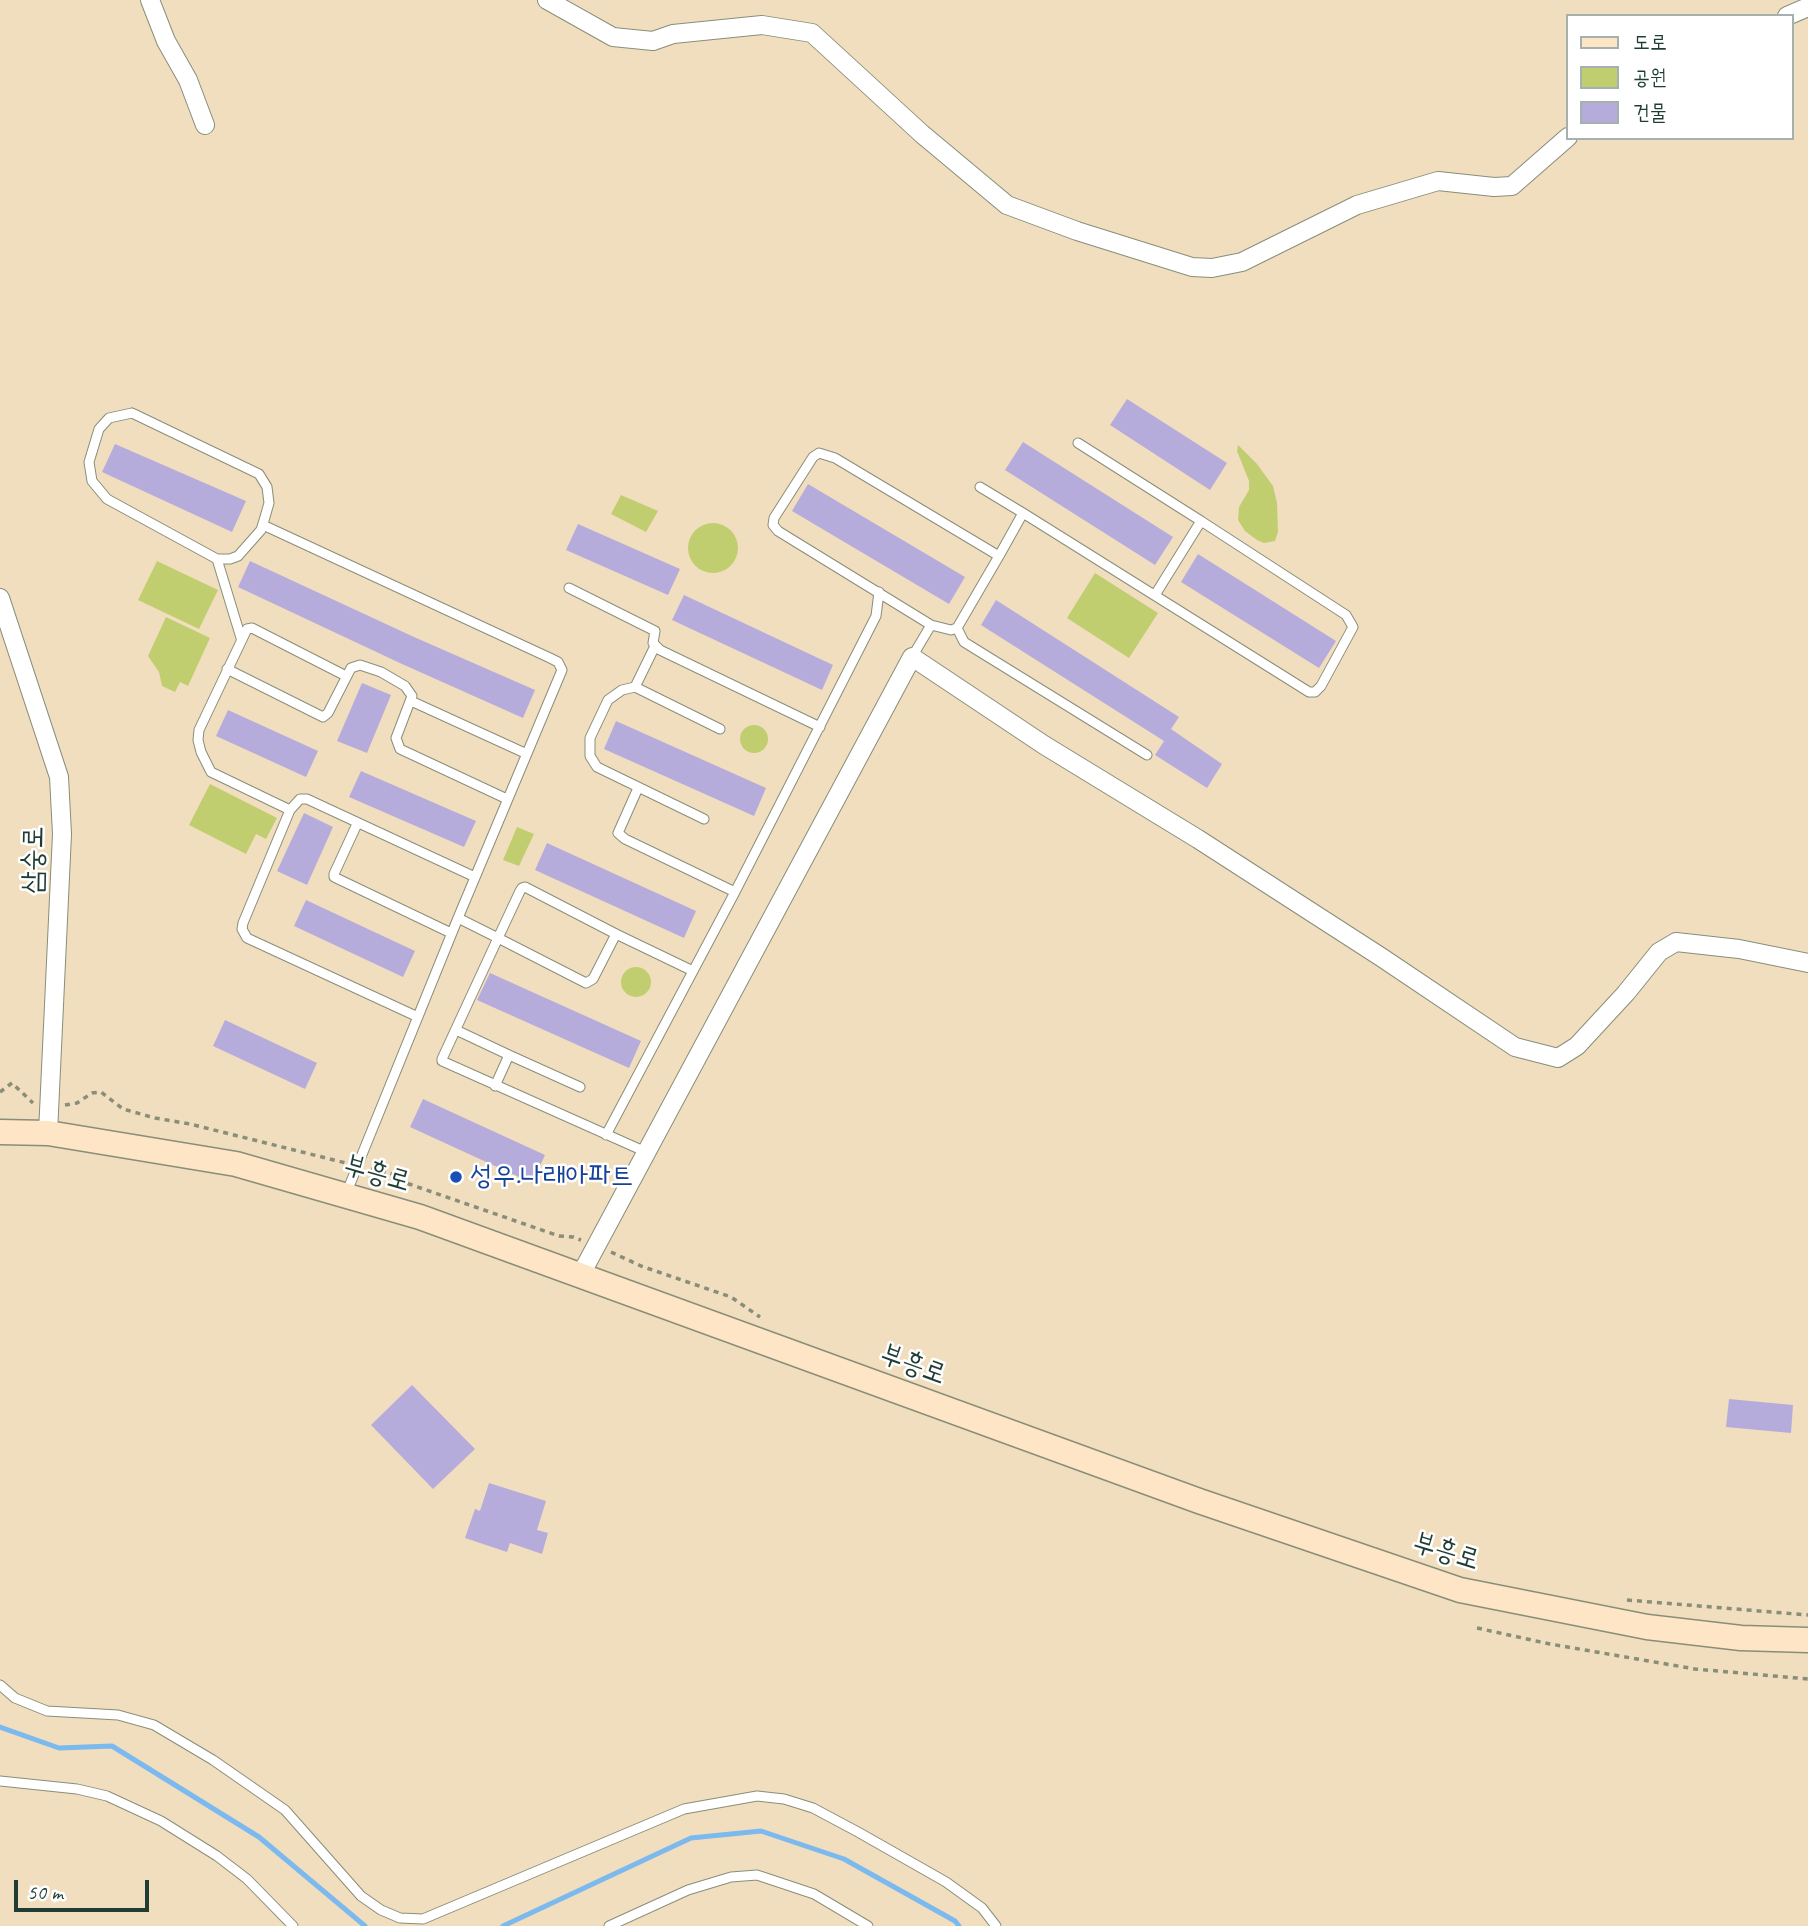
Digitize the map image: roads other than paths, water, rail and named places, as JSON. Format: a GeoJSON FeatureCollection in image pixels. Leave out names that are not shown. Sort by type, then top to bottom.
{"type":"FeatureCollection","features":[{"type":"Feature","properties":{"kind":"main road","name":"부흥로"},"geometry":{"type":"LineString","coordinates":[[0,1132],[48,1133],[236,1164],[420,1217],[1199,1501],[1460,1590],[1647,1628],[1741,1638],[1808,1640]]}},
{"type":"Feature","properties":{"kind":"street"},"geometry":{"type":"LineString","coordinates":[[150,0],[166,41],[188,80],[205,125]]}},
{"type":"Feature","properties":{"kind":"street"},"geometry":{"type":"LineString","coordinates":[[547,0],[613,37],[653,41],[673,34],[761,25],[812,33],[922,134],[1007,205],[1077,231],[1192,267],[1212,268],[1242,262],[1357,205],[1438,181],[1494,187],[1512,186],[1566,139]]}},
{"type":"Feature","properties":{"kind":"street"},"geometry":{"type":"LineString","coordinates":[[1792,14],[1808,7]]}},
{"type":"Feature","properties":{"kind":"street","name":"삼숭로"},"geometry":{"type":"LineString","coordinates":[[0,598],[4,626],[59,777],[62,834],[48,1133]]}},
{"type":"Feature","properties":{"kind":"street"},"geometry":{"type":"LineString","coordinates":[[580,1276],[912,657],[1044,745],[1198,839],[1381,957],[1515,1047],[1558,1058],[1577,1046],[1659,952],[1676,942],[1739,949],[1808,963]]}},
{"type":"Feature","properties":{"kind":"lane"},"geometry":{"type":"LineString","coordinates":[[132,413],[259,474],[267,487],[269,503],[263,525],[238,556],[217,559],[107,499],[92,481],[89,462],[99,429],[109,418],[132,413]]}},
{"type":"Feature","properties":{"kind":"lane"},"geometry":{"type":"LineString","coordinates":[[980,486],[1301,688],[1311,692],[1321,686],[1351,632],[1353,624],[1350,619],[1262,559],[1078,443]]}},
{"type":"Feature","properties":{"kind":"lane"},"geometry":{"type":"LineString","coordinates":[[999,556],[835,458],[819,453],[809,461],[774,517],[773,525],[778,531],[930,625],[951,630],[957,628],[999,556],[1023,513]]}},
{"type":"Feature","properties":{"kind":"lane"},"geometry":{"type":"LineString","coordinates":[[1155,595],[1200,522]]}},
{"type":"Feature","properties":{"kind":"lane"},"geometry":{"type":"LineString","coordinates":[[263,525],[558,662],[562,670],[457,918],[345,1195]]}},
{"type":"Feature","properties":{"kind":"lane"},"geometry":{"type":"LineString","coordinates":[[217,559],[241,638]]}},
{"type":"Feature","properties":{"kind":"lane"},"geometry":{"type":"LineString","coordinates":[[569,588],[655,631],[652,640],[654,646],[635,687]]}},
{"type":"Feature","properties":{"kind":"lane"},"geometry":{"type":"LineString","coordinates":[[606,1135],[735,892],[876,616],[879,592]]}},
{"type":"Feature","properties":{"kind":"lane"},"geometry":{"type":"LineString","coordinates":[[912,657],[930,625]]}},
{"type":"Feature","properties":{"kind":"lane"},"geometry":{"type":"LineString","coordinates":[[289,810],[211,772],[204,761],[198,740],[199,730],[247,629],[252,628],[346,676]]}},
{"type":"Feature","properties":{"kind":"lane"},"geometry":{"type":"LineString","coordinates":[[957,628],[964,642],[1147,755]]}},
{"type":"Feature","properties":{"kind":"lane"},"geometry":{"type":"LineString","coordinates":[[654,646],[820,727]]}},
{"type":"Feature","properties":{"kind":"lane"},"geometry":{"type":"LineString","coordinates":[[227,669],[323,717],[328,713],[351,668],[360,665],[382,672],[405,686],[411,694],[411,701],[396,738],[400,749],[507,799]]}},
{"type":"Feature","properties":{"kind":"lane"},"geometry":{"type":"LineString","coordinates":[[704,820],[597,768],[590,756],[590,738],[608,700],[622,690],[635,687],[720,729]]}},
{"type":"Feature","properties":{"kind":"lane"},"geometry":{"type":"LineString","coordinates":[[411,701],[527,754]]}},
{"type":"Feature","properties":{"kind":"lane"},"geometry":{"type":"LineString","coordinates":[[638,788],[618,833],[625,839],[735,892]]}},
{"type":"Feature","properties":{"kind":"lane"},"geometry":{"type":"LineString","coordinates":[[418,1017],[247,938],[243,923],[289,810],[300,799],[307,799],[475,877]]}},
{"type":"Feature","properties":{"kind":"lane"},"geometry":{"type":"LineString","coordinates":[[357,824],[334,877],[451,933]]}},
{"type":"Feature","properties":{"kind":"lane"},"geometry":{"type":"LineString","coordinates":[[646,1152],[443,1063],[442,1059],[520,891],[525,887],[693,971]]}},
{"type":"Feature","properties":{"kind":"lane"},"geometry":{"type":"LineString","coordinates":[[457,918],[586,983],[593,979],[617,933]]}},
{"type":"Feature","properties":{"kind":"lane"},"geometry":{"type":"LineString","coordinates":[[456,1030],[580,1087]]}},
{"type":"Feature","properties":{"kind":"lane"},"geometry":{"type":"LineString","coordinates":[[495,1086],[509,1055]]}},
{"type":"Feature","properties":{"kind":"lane"},"geometry":{"type":"LineString","coordinates":[[0,1685],[15,1698],[47,1711],[118,1715],[154,1725],[213,1760],[285,1810],[361,1896],[381,1910],[400,1918],[423,1919],[684,1809],[757,1796],[785,1798],[813,1808],[858,1832],[946,1882],[982,1908],[996,1926]]}},
{"type":"Feature","properties":{"kind":"lane"},"geometry":{"type":"LineString","coordinates":[[0,1781],[77,1789],[107,1796],[161,1821],[217,1856],[247,1879],[293,1926]]}},
{"type":"Feature","properties":{"kind":"lane"},"geometry":{"type":"LineString","coordinates":[[609,1926],[688,1890],[731,1877],[757,1875],[814,1894],[868,1926]]}},
{"type":"Feature","properties":{"kind":"waterway"},"geometry":{"type":"LineString","coordinates":[[0,1727],[59,1748],[112,1746],[259,1837],[365,1926]]}},
{"type":"Feature","properties":{"kind":"waterway"},"geometry":{"type":"LineString","coordinates":[[503,1926],[691,1838],[761,1831],[844,1859],[955,1921],[959,1926]]}},
{"type":"Feature","properties":{"kind":"place","name":"성우.나래아파트"},"geometry":{"type":"Point","coordinates":[456,1177]}}]}
